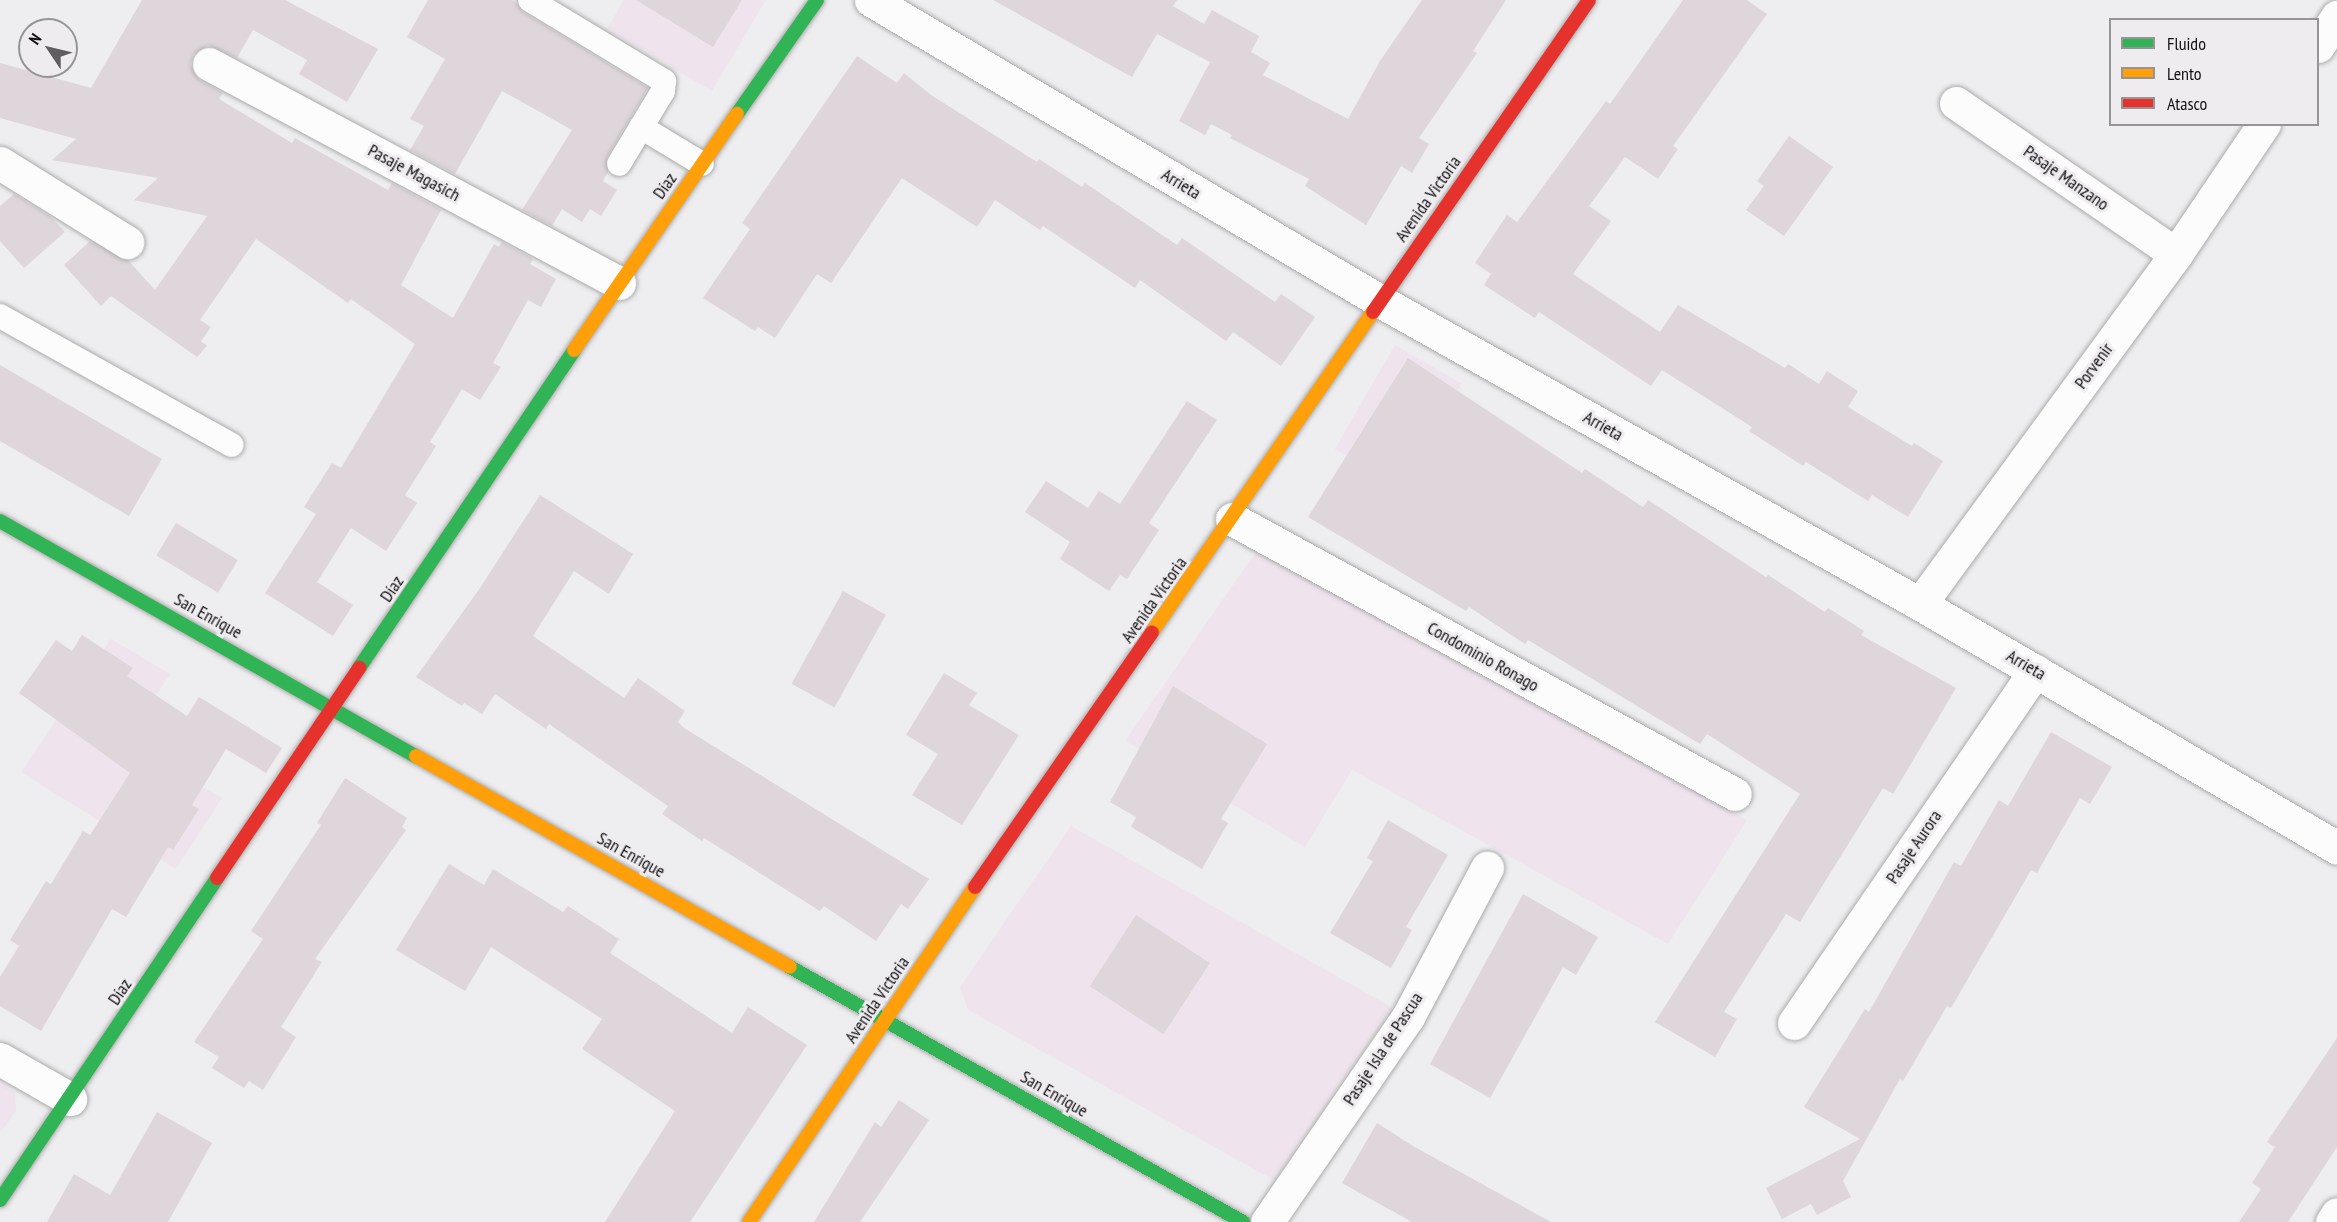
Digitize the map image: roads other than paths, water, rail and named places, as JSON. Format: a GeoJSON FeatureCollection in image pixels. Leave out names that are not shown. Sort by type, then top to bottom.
{"type":"FeatureCollection","features":[{"type":"Feature","properties":{"kind":"street","name":"Díaz"},"geometry":{"type":"LineString","coordinates":[[0,1200],[619,283],[817,0]]}},
{"type":"Feature","properties":{"kind":"street","name":"Arrieta"},"geometry":{"type":"LineString","coordinates":[[871,0],[1380,301],[1920,604],[2337,848]]}},
{"type":"Feature","properties":{"kind":"street","name":"Avenida Victoria"},"geometry":{"type":"LineString","coordinates":[[749,1222],[885,1019],[1589,0]]}},
{"type":"Feature","properties":{"kind":"street"},"geometry":{"type":"LineString","coordinates":[[2319,44],[2337,17]]}},
{"type":"Feature","properties":{"kind":"street","name":"Pasaje Magasich"},"geometry":{"type":"LineString","coordinates":[[209,64],[619,283]]}},
{"type":"Feature","properties":{"kind":"street","name":"Pasaje Manzano"},"geometry":{"type":"LineString","coordinates":[[1956,103],[2176,254]]}},
{"type":"Feature","properties":{"kind":"street","name":"Porvenir"},"geometry":{"type":"LineString","coordinates":[[1920,604],[2176,254],[2263,126]]}},
{"type":"Feature","properties":{"kind":"street"},"geometry":{"type":"LineString","coordinates":[[0,163],[127,242]]}},
{"type":"Feature","properties":{"kind":"street","name":"Condominio Ronago"},"geometry":{"type":"LineString","coordinates":[[1232,519],[1735,794]]}},
{"type":"Feature","properties":{"kind":"street","name":"San Enrique"},"geometry":{"type":"LineString","coordinates":[[0,521],[1243,1222]]}},
{"type":"Feature","properties":{"kind":"street","name":"Pasaje Aurora"},"geometry":{"type":"LineString","coordinates":[[1794,1023],[2035,671]]}},
{"type":"Feature","properties":{"kind":"street","name":"Pasaje Isla de Pascua"},"geometry":{"type":"LineString","coordinates":[[1267,1222],[1408,1017],[1487,868]]}},
{"type":"Feature","properties":{"kind":"street"},"geometry":{"type":"LineString","coordinates":[[0,1059],[70,1099]]}},
{"type":"Feature","properties":{"kind":"street"},"geometry":{"type":"LineString","coordinates":[[2332,1222],[2337,1214]]}},
{"type":"Feature","properties":{"kind":"lane"},"geometry":{"type":"LineString","coordinates":[[530,0],[664,81],[663,91],[619,164]]}},
{"type":"Feature","properties":{"kind":"lane"},"geometry":{"type":"LineString","coordinates":[[641,128],[702,164]]}},
{"type":"Feature","properties":{"kind":"lane"},"geometry":{"type":"LineString","coordinates":[[0,316],[232,445]]}}]}
